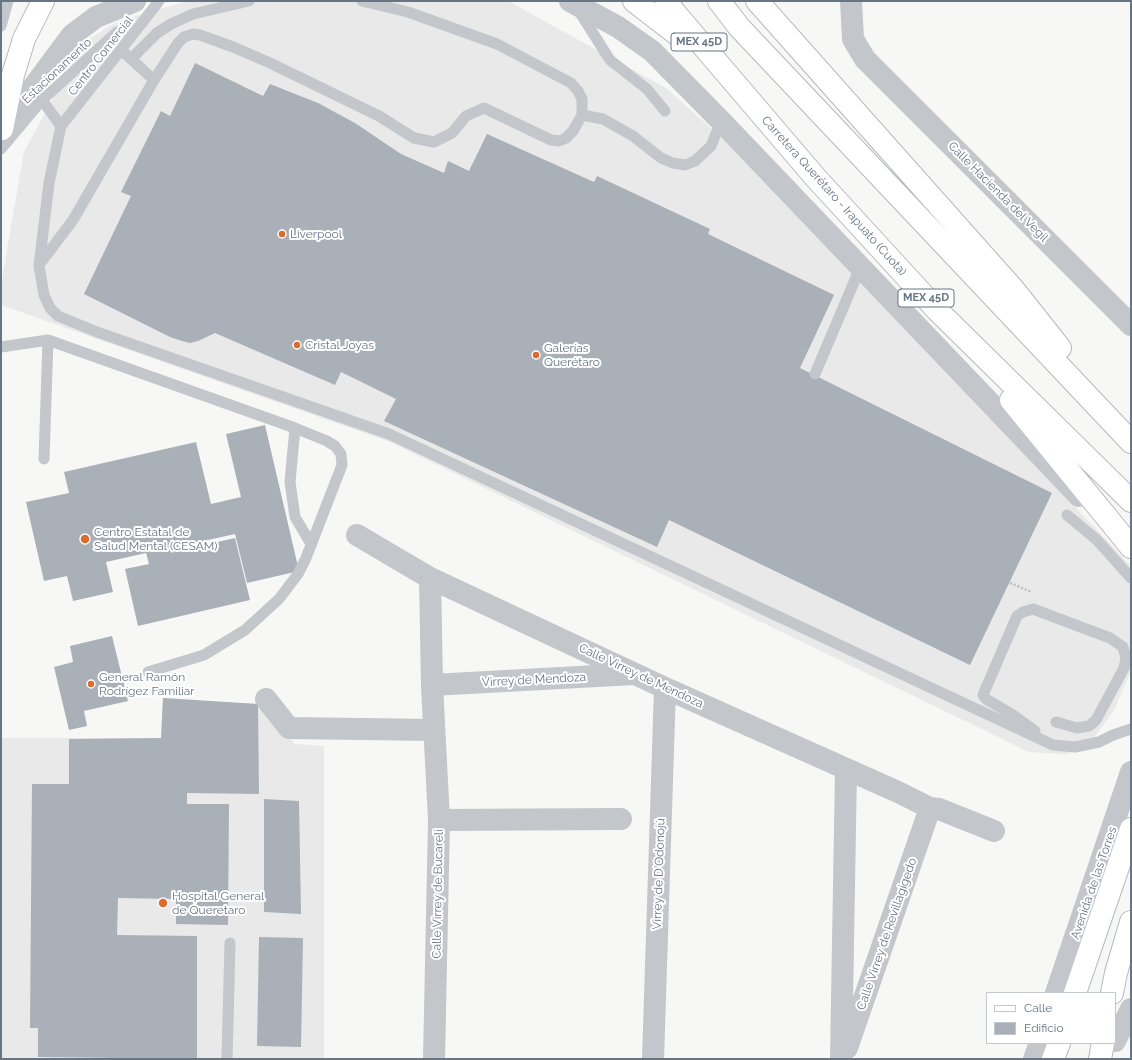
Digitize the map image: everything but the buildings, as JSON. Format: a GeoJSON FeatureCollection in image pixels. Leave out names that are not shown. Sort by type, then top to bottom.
{"type":"FeatureCollection","features":[{"type":"Feature","properties":{"kind":"main road"},"geometry":{"type":"LineString","coordinates":[[1,138],[13,75],[24,38],[43,1]]}},
{"type":"Feature","properties":{"kind":"main road"},"geometry":{"type":"LineString","coordinates":[[634,1],[663,21],[733,82]]}},
{"type":"Feature","properties":{"kind":"main road","name":"Carretera Querétaro - Irapuato (Cuota)"},"geometry":{"type":"LineString","coordinates":[[666,1],[674,13],[815,176],[938,311],[1131,501]]}},
{"type":"Feature","properties":{"kind":"main road","name":"MEX 45D"},"geometry":{"type":"LineString","coordinates":[[719,1],[739,27],[1131,442]]}},
{"type":"Feature","properties":{"kind":"main road"},"geometry":{"type":"LineString","coordinates":[[757,1],[1014,290],[1131,442]]}},
{"type":"Feature","properties":{"kind":"main road"},"geometry":{"type":"LineString","coordinates":[[938,311],[1131,547]]}},
{"type":"Feature","properties":{"kind":"main road","name":"Avenida de las Torres"},"geometry":{"type":"LineString","coordinates":[[1075,992],[1131,829]]}},
{"type":"Feature","properties":{"kind":"main road"},"geometry":{"type":"LineString","coordinates":[[1112,992],[1116,973],[1131,922]]}},
{"type":"Feature","properties":{"kind":"main road"},"geometry":{"type":"LineString","coordinates":[[1053,1059],[1059,1044]]}},
{"type":"Feature","properties":{"kind":"street"},"geometry":{"type":"LineString","coordinates":[[1,138],[72,35],[96,17],[135,1]]}},
{"type":"Feature","properties":{"kind":"street","name":"Calle Hacienda del Vegil"},"geometry":{"type":"LineString","coordinates":[[851,1],[853,39],[865,59],[1131,325]]}},
{"type":"Feature","properties":{"kind":"street"},"geometry":{"type":"LineString","coordinates":[[572,2],[618,27],[652,51],[721,121],[1131,551]]}},
{"type":"Feature","properties":{"kind":"street","name":"Calle Virrey de Mendoza"},"geometry":{"type":"LineString","coordinates":[[357,535],[430,578],[665,688],[930,808],[939,809],[994,831]]}},
{"type":"Feature","properties":{"kind":"street","name":"Calle Virrey de Bucareli"},"geometry":{"type":"LineString","coordinates":[[430,578],[432,685],[439,820],[434,1059]]}},
{"type":"Feature","properties":{"kind":"street","name":"Virrey de Mendoza"},"geometry":{"type":"LineString","coordinates":[[432,685],[636,674]]}},
{"type":"Feature","properties":{"kind":"street","name":"Virrey de D'Odonojú"},"geometry":{"type":"LineString","coordinates":[[653,1059],[665,688]]}},
{"type":"Feature","properties":{"kind":"street"},"geometry":{"type":"LineString","coordinates":[[266,699],[289,728],[434,730]]}},
{"type":"Feature","properties":{"kind":"street"},"geometry":{"type":"LineString","coordinates":[[842,1059],[846,770]]}},
{"type":"Feature","properties":{"kind":"street","name":"Avenida de las Torres"},"geometry":{"type":"LineString","coordinates":[[1056,992],[1131,772]]}},
{"type":"Feature","properties":{"kind":"street","name":"Calle Virrey de Revillagigedo"},"geometry":{"type":"LineString","coordinates":[[842,1059],[930,808]]}},
{"type":"Feature","properties":{"kind":"street"},"geometry":{"type":"LineString","coordinates":[[439,820],[621,819]]}},
{"type":"Feature","properties":{"kind":"street"},"geometry":{"type":"LineString","coordinates":[[1116,1034],[1131,1009]]}},
{"type":"Feature","properties":{"kind":"street"},"geometry":{"type":"LineString","coordinates":[[1034,1059],[1040,1044]]}},
{"type":"Feature","properties":{"kind":"lane"},"geometry":{"type":"LineString","coordinates":[[1,26],[8,1]]}},
{"type":"Feature","properties":{"kind":"lane","name":"Centro Comercial"},"geometry":{"type":"LineString","coordinates":[[62,126],[160,1]]}},
{"type":"Feature","properties":{"kind":"lane"},"geometry":{"type":"LineString","coordinates":[[131,59],[157,33],[171,24],[193,14],[249,1]]}},
{"type":"Feature","properties":{"kind":"lane"},"geometry":{"type":"LineString","coordinates":[[39,266],[73,220],[154,80],[178,43],[184,37],[200,35],[233,47],[337,95],[388,121],[414,138],[434,142],[452,133],[466,116],[484,108],[551,140],[559,141],[566,138],[573,131],[582,115],[582,99],[578,91],[571,83],[497,44],[408,12],[362,1]]}},
{"type":"Feature","properties":{"kind":"lane"},"geometry":{"type":"LineString","coordinates":[[572,2],[610,60],[647,90],[665,111]]}},
{"type":"Feature","properties":{"kind":"lane","name":"Estacionamento"},"geometry":{"type":"LineString","coordinates":[[1,138],[118,32]]}},
{"type":"Feature","properties":{"kind":"lane"},"geometry":{"type":"LineString","coordinates":[[121,50],[154,80]]}},
{"type":"Feature","properties":{"kind":"lane"},"geometry":{"type":"LineString","coordinates":[[42,100],[62,126],[49,183],[39,266],[44,295],[50,308],[58,316],[70,322],[389,434],[1053,745],[1075,747],[1099,742],[1112,735],[1131,729]]}},
{"type":"Feature","properties":{"kind":"lane"},"geometry":{"type":"LineString","coordinates":[[582,115],[603,119],[633,136],[661,158],[673,163],[685,165],[695,162],[711,146],[721,121]]}},
{"type":"Feature","properties":{"kind":"lane"},"geometry":{"type":"LineString","coordinates":[[815,374],[860,268]]}},
{"type":"Feature","properties":{"kind":"lane"},"geometry":{"type":"LineString","coordinates":[[1,347],[48,340],[295,428],[327,441],[335,446],[341,454],[342,465],[298,574],[278,599],[245,630],[204,656],[148,672]]}},
{"type":"Feature","properties":{"kind":"lane"},"geometry":{"type":"LineString","coordinates":[[44,460],[48,340]]}},
{"type":"Feature","properties":{"kind":"lane"},"geometry":{"type":"LineString","coordinates":[[295,428],[290,482],[295,517],[311,544]]}},
{"type":"Feature","properties":{"kind":"lane"},"geometry":{"type":"LineString","coordinates":[[1066,515],[1097,540],[1131,578]]}},
{"type":"Feature","properties":{"kind":"lane"},"geometry":{"type":"LineString","coordinates":[[1053,745],[1013,715],[986,699],[983,694],[1017,616],[1023,612],[1033,609],[1110,638],[1123,647],[1126,658],[1124,668],[1093,723],[1089,726],[1077,728],[1056,722]]}},
{"type":"Feature","properties":{"kind":"lane"},"geometry":{"type":"LineString","coordinates":[[227,1059],[230,943]]}},
{"type":"Feature","properties":{"kind":"shaded area"},"geometry":{"type":"Polygon","coordinates":[[[188,1],[508,1],[666,88],[750,163],[1131,566],[1131,671],[1114,710],[1089,745],[1067,754],[1029,752],[390,442],[1,305],[1,284],[24,152],[83,43],[118,21],[188,1]]]}},
{"type":"Feature","properties":{"kind":"shaded area","name":"Hospital General de Queretaro"},"geometry":{"type":"Polygon","coordinates":[[[163,698],[258,704],[295,744],[324,746],[324,1059],[1,1059],[1,738],[161,738],[163,698]]]}},
{"type":"Feature","properties":{"kind":"place","name":"Liverpool"},"geometry":{"type":"Point","coordinates":[282,234]}},
{"type":"Feature","properties":{"kind":"place","name":"Cristal Joyas"},"geometry":{"type":"Point","coordinates":[297,345]}},
{"type":"Feature","properties":{"kind":"place","name":"Galerías Querétaro"},"geometry":{"type":"Point","coordinates":[536,355]}},
{"type":"Feature","properties":{"kind":"place","name":"Centro Estatal de Salud Mental (CESAM)"},"geometry":{"type":"Point","coordinates":[85,539]}},
{"type":"Feature","properties":{"kind":"place","name":"General Ramón Rodrígez Familiar"},"geometry":{"type":"Point","coordinates":[91,684]}},
{"type":"Feature","properties":{"kind":"place","name":"Hospital General de Queretaro"},"geometry":{"type":"Point","coordinates":[163,903]}}]}
